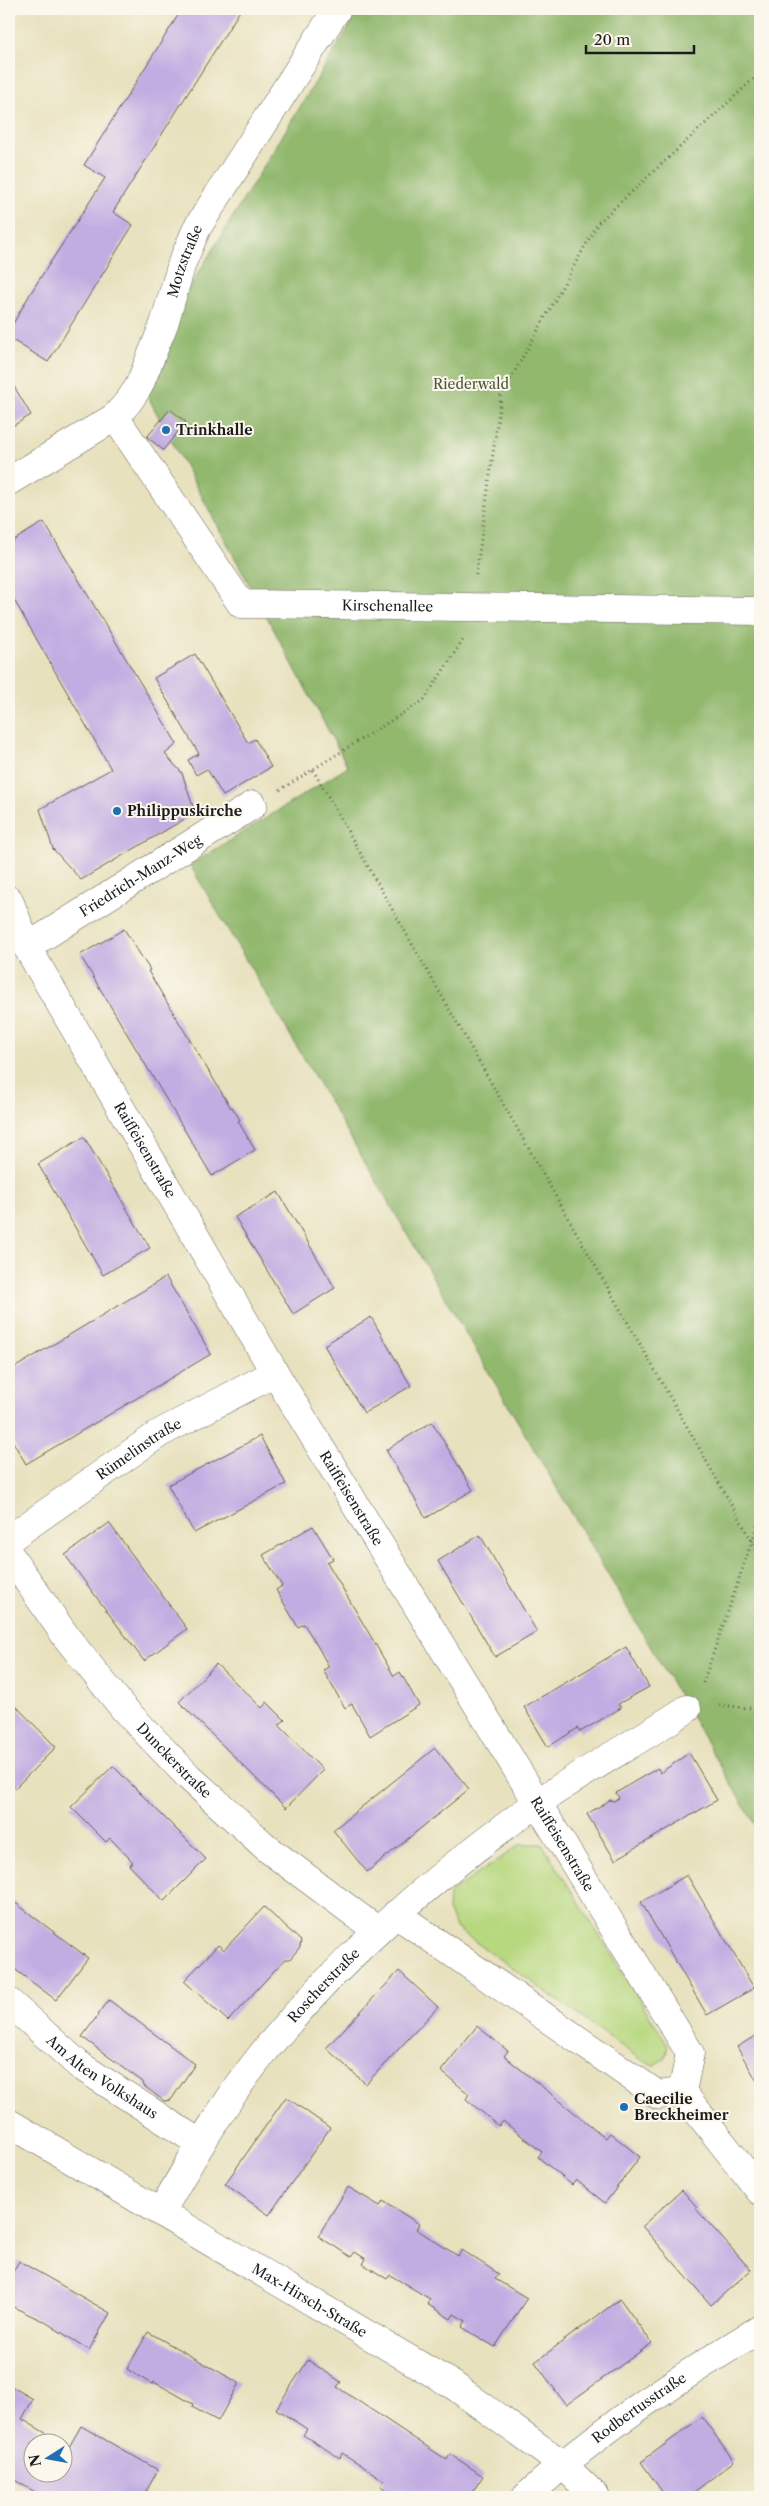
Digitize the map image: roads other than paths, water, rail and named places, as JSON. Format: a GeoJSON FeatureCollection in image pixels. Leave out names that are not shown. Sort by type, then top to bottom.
{"type":"FeatureCollection","features":[{"type":"Feature","properties":{"kind":"street","name":"Motzstraße"},"geometry":{"type":"LineString","coordinates":[[9,482],[115,417],[138,386],[164,324],[182,263],[197,228],[337,9]]}},
{"type":"Feature","properties":{"kind":"street","name":"Kirschenallee"},"geometry":{"type":"LineString","coordinates":[[115,417],[241,604],[760,612]]}},
{"type":"Feature","properties":{"kind":"street","name":"Friedrich-Manz-Weg"},"geometry":{"type":"LineString","coordinates":[[27,947],[253,805]]}},
{"type":"Feature","properties":{"kind":"street","name":"Raiffeisenstraße"},"geometry":{"type":"LineString","coordinates":[[9,900],[27,947],[275,1373],[690,2053],[682,2092]]}},
{"type":"Feature","properties":{"kind":"street","name":"Rümelinstraße"},"geometry":{"type":"LineString","coordinates":[[9,1539],[160,1433],[275,1373]]}},
{"type":"Feature","properties":{"kind":"street","name":"Dunckerstraße"},"geometry":{"type":"LineString","coordinates":[[9,1554],[67,1638],[124,1709],[189,1777],[268,1849],[387,1922]]}},
{"type":"Feature","properties":{"kind":"street","name":"Roscherstraße"},"geometry":{"type":"LineString","coordinates":[[161,2212],[201,2144],[262,2055],[312,1997],[387,1922],[443,1874],[537,1804],[687,1709]]}},
{"type":"Feature","properties":{"kind":"street"},"geometry":{"type":"LineString","coordinates":[[387,1922],[658,2095],[682,2092],[760,2191]]}},
{"type":"Feature","properties":{"kind":"street","name":"Am Alten Volkshaus"},"geometry":{"type":"LineString","coordinates":[[9,2002],[79,2065],[201,2144]]}},
{"type":"Feature","properties":{"kind":"street","name":"Max-Hirsch-Straße"},"geometry":{"type":"LineString","coordinates":[[9,2123],[453,2385],[562,2464],[596,2497]]}},
{"type":"Feature","properties":{"kind":"street","name":"Rodbertusstraße"},"geometry":{"type":"LineString","coordinates":[[526,2497],[562,2464],[711,2359],[760,2329]]}},
{"type":"Feature","properties":{"kind":"place","name":"Trinkhalle"},"geometry":{"type":"Point","coordinates":[166,430]}},
{"type":"Feature","properties":{"kind":"place","name":"Philippuskirche"},"geometry":{"type":"Point","coordinates":[117,811]}},
{"type":"Feature","properties":{"kind":"place","name":"Caecilie Breckheimer"},"geometry":{"type":"Point","coordinates":[624,2107]}},
{"type":"Feature","properties":{"kind":"park label","name":"Riederwald"},"geometry":{"type":"Point","coordinates":[471,384]}}]}
